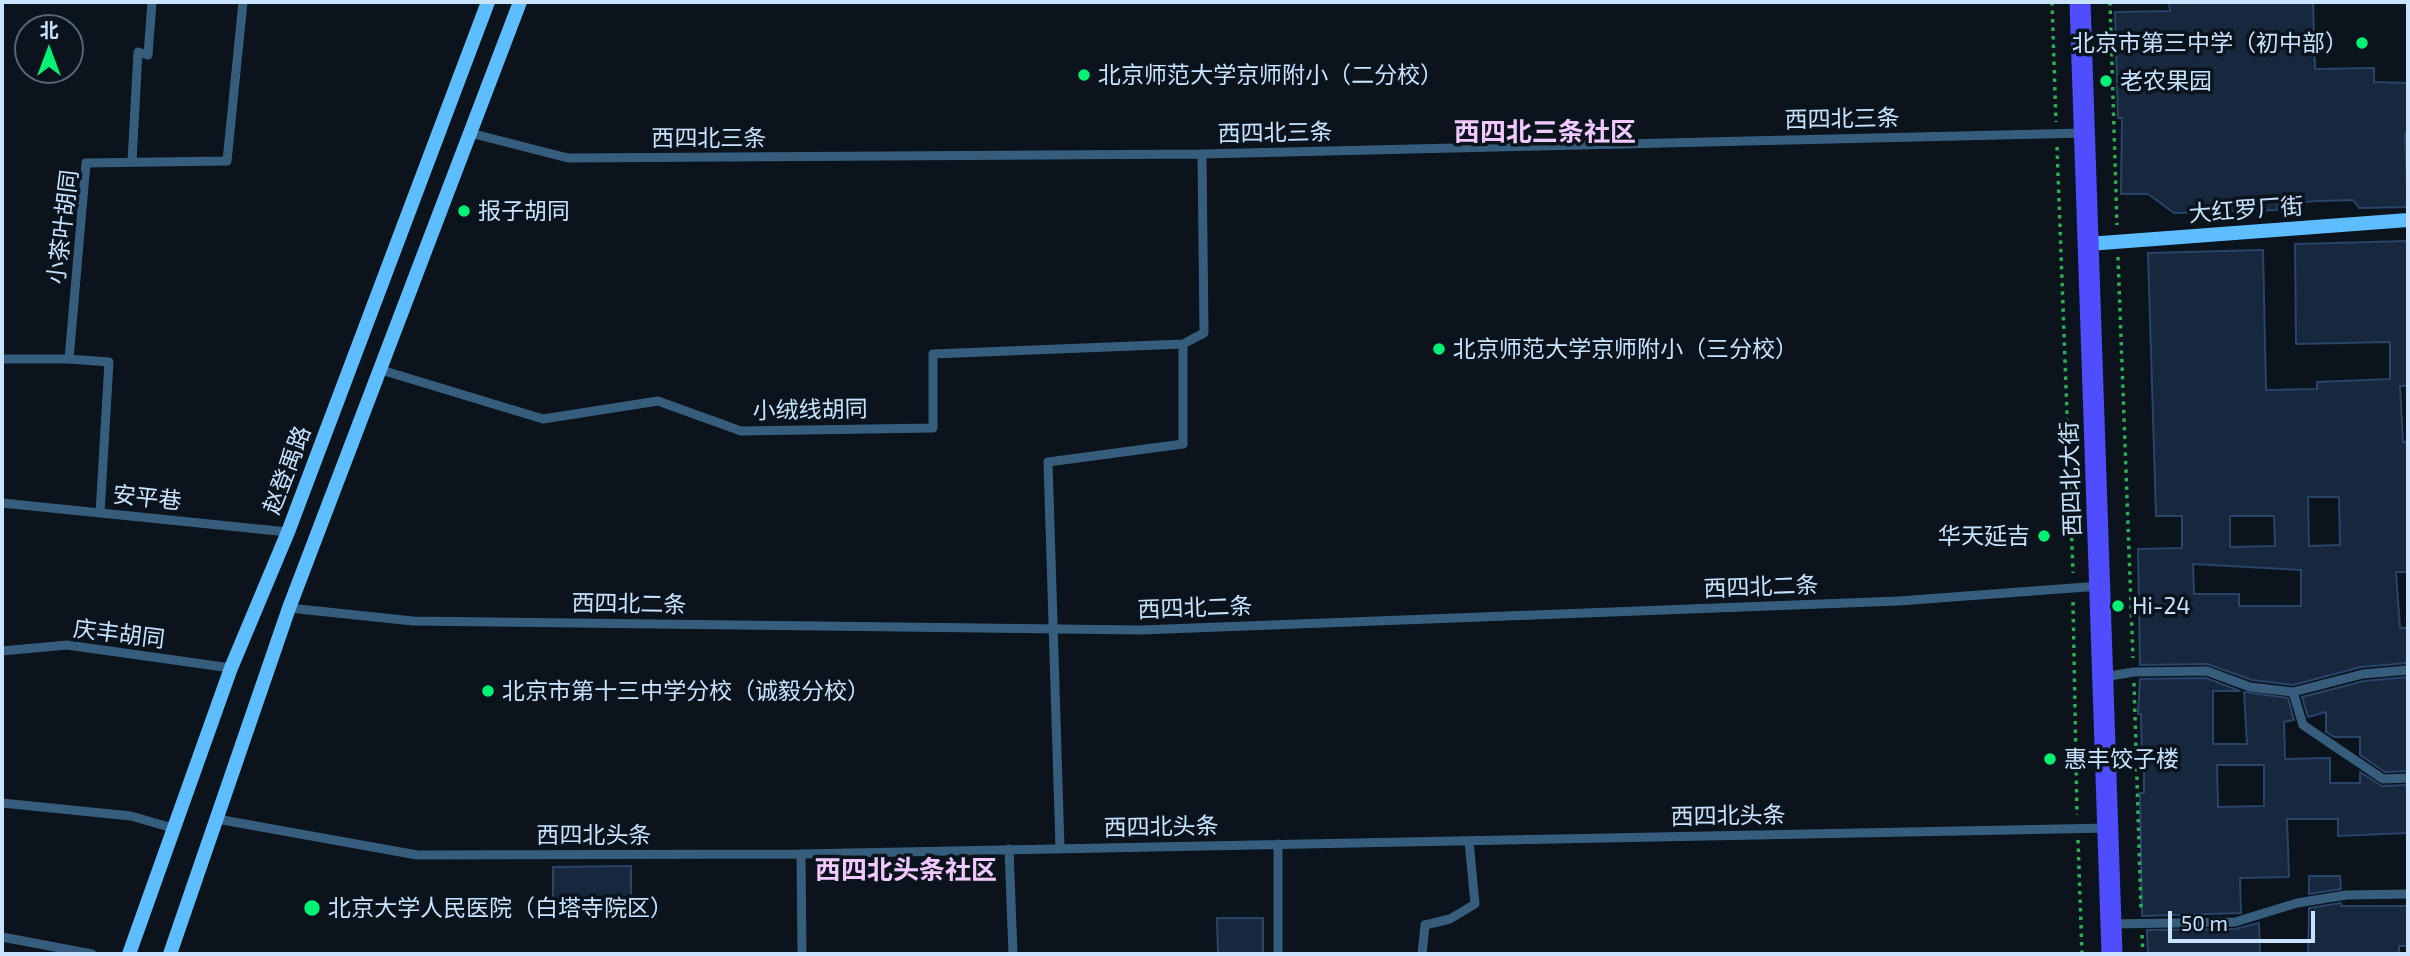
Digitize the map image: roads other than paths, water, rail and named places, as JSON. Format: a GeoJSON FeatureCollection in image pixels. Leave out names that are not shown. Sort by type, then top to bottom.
{"type":"FeatureCollection","features":[{"type":"Feature","properties":{"kind":"main road","name":"赵登禹路"},"geometry":{"type":"LineString","coordinates":[[129,954],[176,829],[231,667],[288,532],[488,2]]}},
{"type":"Feature","properties":{"kind":"main road"},"geometry":{"type":"LineString","coordinates":[[170,954],[289,608],[520,2]]}},
{"type":"Feature","properties":{"kind":"main road","name":"西四北大街"},"geometry":{"type":"LineString","coordinates":[[2080,2],[2102,586],[2112,954]]}},
{"type":"Feature","properties":{"kind":"main road","name":"大红罗厂街"},"geometry":{"type":"LineString","coordinates":[[2088,244],[2408,220]]}},
{"type":"Feature","properties":{"kind":"lane"},"geometry":{"type":"LineString","coordinates":[[132,161],[138,52],[148,55],[152,2]]}},
{"type":"Feature","properties":{"kind":"lane","name":"小茶叶胡同"},"geometry":{"type":"LineString","coordinates":[[69,359],[86,163],[227,161],[243,2]]}},
{"type":"Feature","properties":{"kind":"lane","name":"西四北三条"},"geometry":{"type":"LineString","coordinates":[[470,133],[568,158],[1202,154],[2084,133]]}},
{"type":"Feature","properties":{"kind":"lane"},"geometry":{"type":"LineString","coordinates":[[1060,848],[1048,462],[1183,444],[1183,344],[1204,333],[1202,154]]}},
{"type":"Feature","properties":{"kind":"lane","name":"小绒线胡同"},"geometry":{"type":"LineString","coordinates":[[378,369],[543,419],[658,401],[741,431],[933,428],[933,354],[1183,344]]}},
{"type":"Feature","properties":{"kind":"lane"},"geometry":{"type":"LineString","coordinates":[[2,359],[108,362],[100,513]]}},
{"type":"Feature","properties":{"kind":"lane","name":"安平巷"},"geometry":{"type":"LineString","coordinates":[[2,503],[288,532]]}},
{"type":"Feature","properties":{"kind":"lane","name":"西四北二条"},"geometry":{"type":"LineString","coordinates":[[289,608],[413,621],[1141,629],[1899,601],[2102,586]]}},
{"type":"Feature","properties":{"kind":"lane","name":"庆丰胡同"},"geometry":{"type":"LineString","coordinates":[[2,651],[68,645],[231,667]]}},
{"type":"Feature","properties":{"kind":"lane"},"geometry":{"type":"LineString","coordinates":[[2104,677],[2134,673],[2207,671],[2250,687],[2293,692],[2363,674],[2408,670]]}},
{"type":"Feature","properties":{"kind":"lane"},"geometry":{"type":"LineString","coordinates":[[2293,692],[2303,725],[2383,779],[2408,778]]}},
{"type":"Feature","properties":{"kind":"lane"},"geometry":{"type":"LineString","coordinates":[[2,803],[131,816],[176,829]]}},
{"type":"Feature","properties":{"kind":"lane","name":"西四北头条"},"geometry":{"type":"LineString","coordinates":[[217,819],[417,855],[801,854],[2109,828]]}},
{"type":"Feature","properties":{"kind":"lane"},"geometry":{"type":"LineString","coordinates":[[1422,954],[1425,925],[1450,919],[1475,904],[1469,841]]}},
{"type":"Feature","properties":{"kind":"lane"},"geometry":{"type":"LineString","coordinates":[[1278,844],[1278,954]]}},
{"type":"Feature","properties":{"kind":"lane"},"geometry":{"type":"LineString","coordinates":[[1009,849],[1013,954]]}},
{"type":"Feature","properties":{"kind":"lane"},"geometry":{"type":"LineString","coordinates":[[801,854],[802,954]]}},
{"type":"Feature","properties":{"kind":"lane"},"geometry":{"type":"LineString","coordinates":[[2111,924],[2235,922],[2297,903],[2346,895],[2408,894]]}},
{"type":"Feature","properties":{"kind":"lane"},"geometry":{"type":"LineString","coordinates":[[2,937],[92,954]]}},
{"type":"Feature","properties":{"kind":"place","name":"北京市第三中学（初中部）"},"geometry":{"type":"Point","coordinates":[2362,43]}},
{"type":"Feature","properties":{"kind":"place","name":"北京师范大学京师附小（二分校）"},"geometry":{"type":"Point","coordinates":[1084,75]}},
{"type":"Feature","properties":{"kind":"place","name":"老农果园"},"geometry":{"type":"Point","coordinates":[2106,81]}},
{"type":"Feature","properties":{"kind":"place","name":"报子胡同"},"geometry":{"type":"Point","coordinates":[464,211]}},
{"type":"Feature","properties":{"kind":"place","name":"北京师范大学京师附小（三分校）"},"geometry":{"type":"Point","coordinates":[1439,349]}},
{"type":"Feature","properties":{"kind":"place","name":"华天延吉"},"geometry":{"type":"Point","coordinates":[2044,536]}},
{"type":"Feature","properties":{"kind":"place","name":"Hi-24"},"geometry":{"type":"Point","coordinates":[2118,606]}},
{"type":"Feature","properties":{"kind":"place","name":"北京市第十三中学分校（诚毅分校）"},"geometry":{"type":"Point","coordinates":[488,691]}},
{"type":"Feature","properties":{"kind":"place","name":"惠丰饺子楼"},"geometry":{"type":"Point","coordinates":[2050,759]}},
{"type":"Feature","properties":{"kind":"place","name":"北京大学人民医院（白塔寺院区）"},"geometry":{"type":"Point","coordinates":[312,908]}},
{"type":"Feature","properties":{"kind":"district","name":"西四北三条社区"},"geometry":{"type":"Point","coordinates":[1545,132]}},
{"type":"Feature","properties":{"kind":"district","name":"西四北头条社区"},"geometry":{"type":"Point","coordinates":[906,870]}}]}
